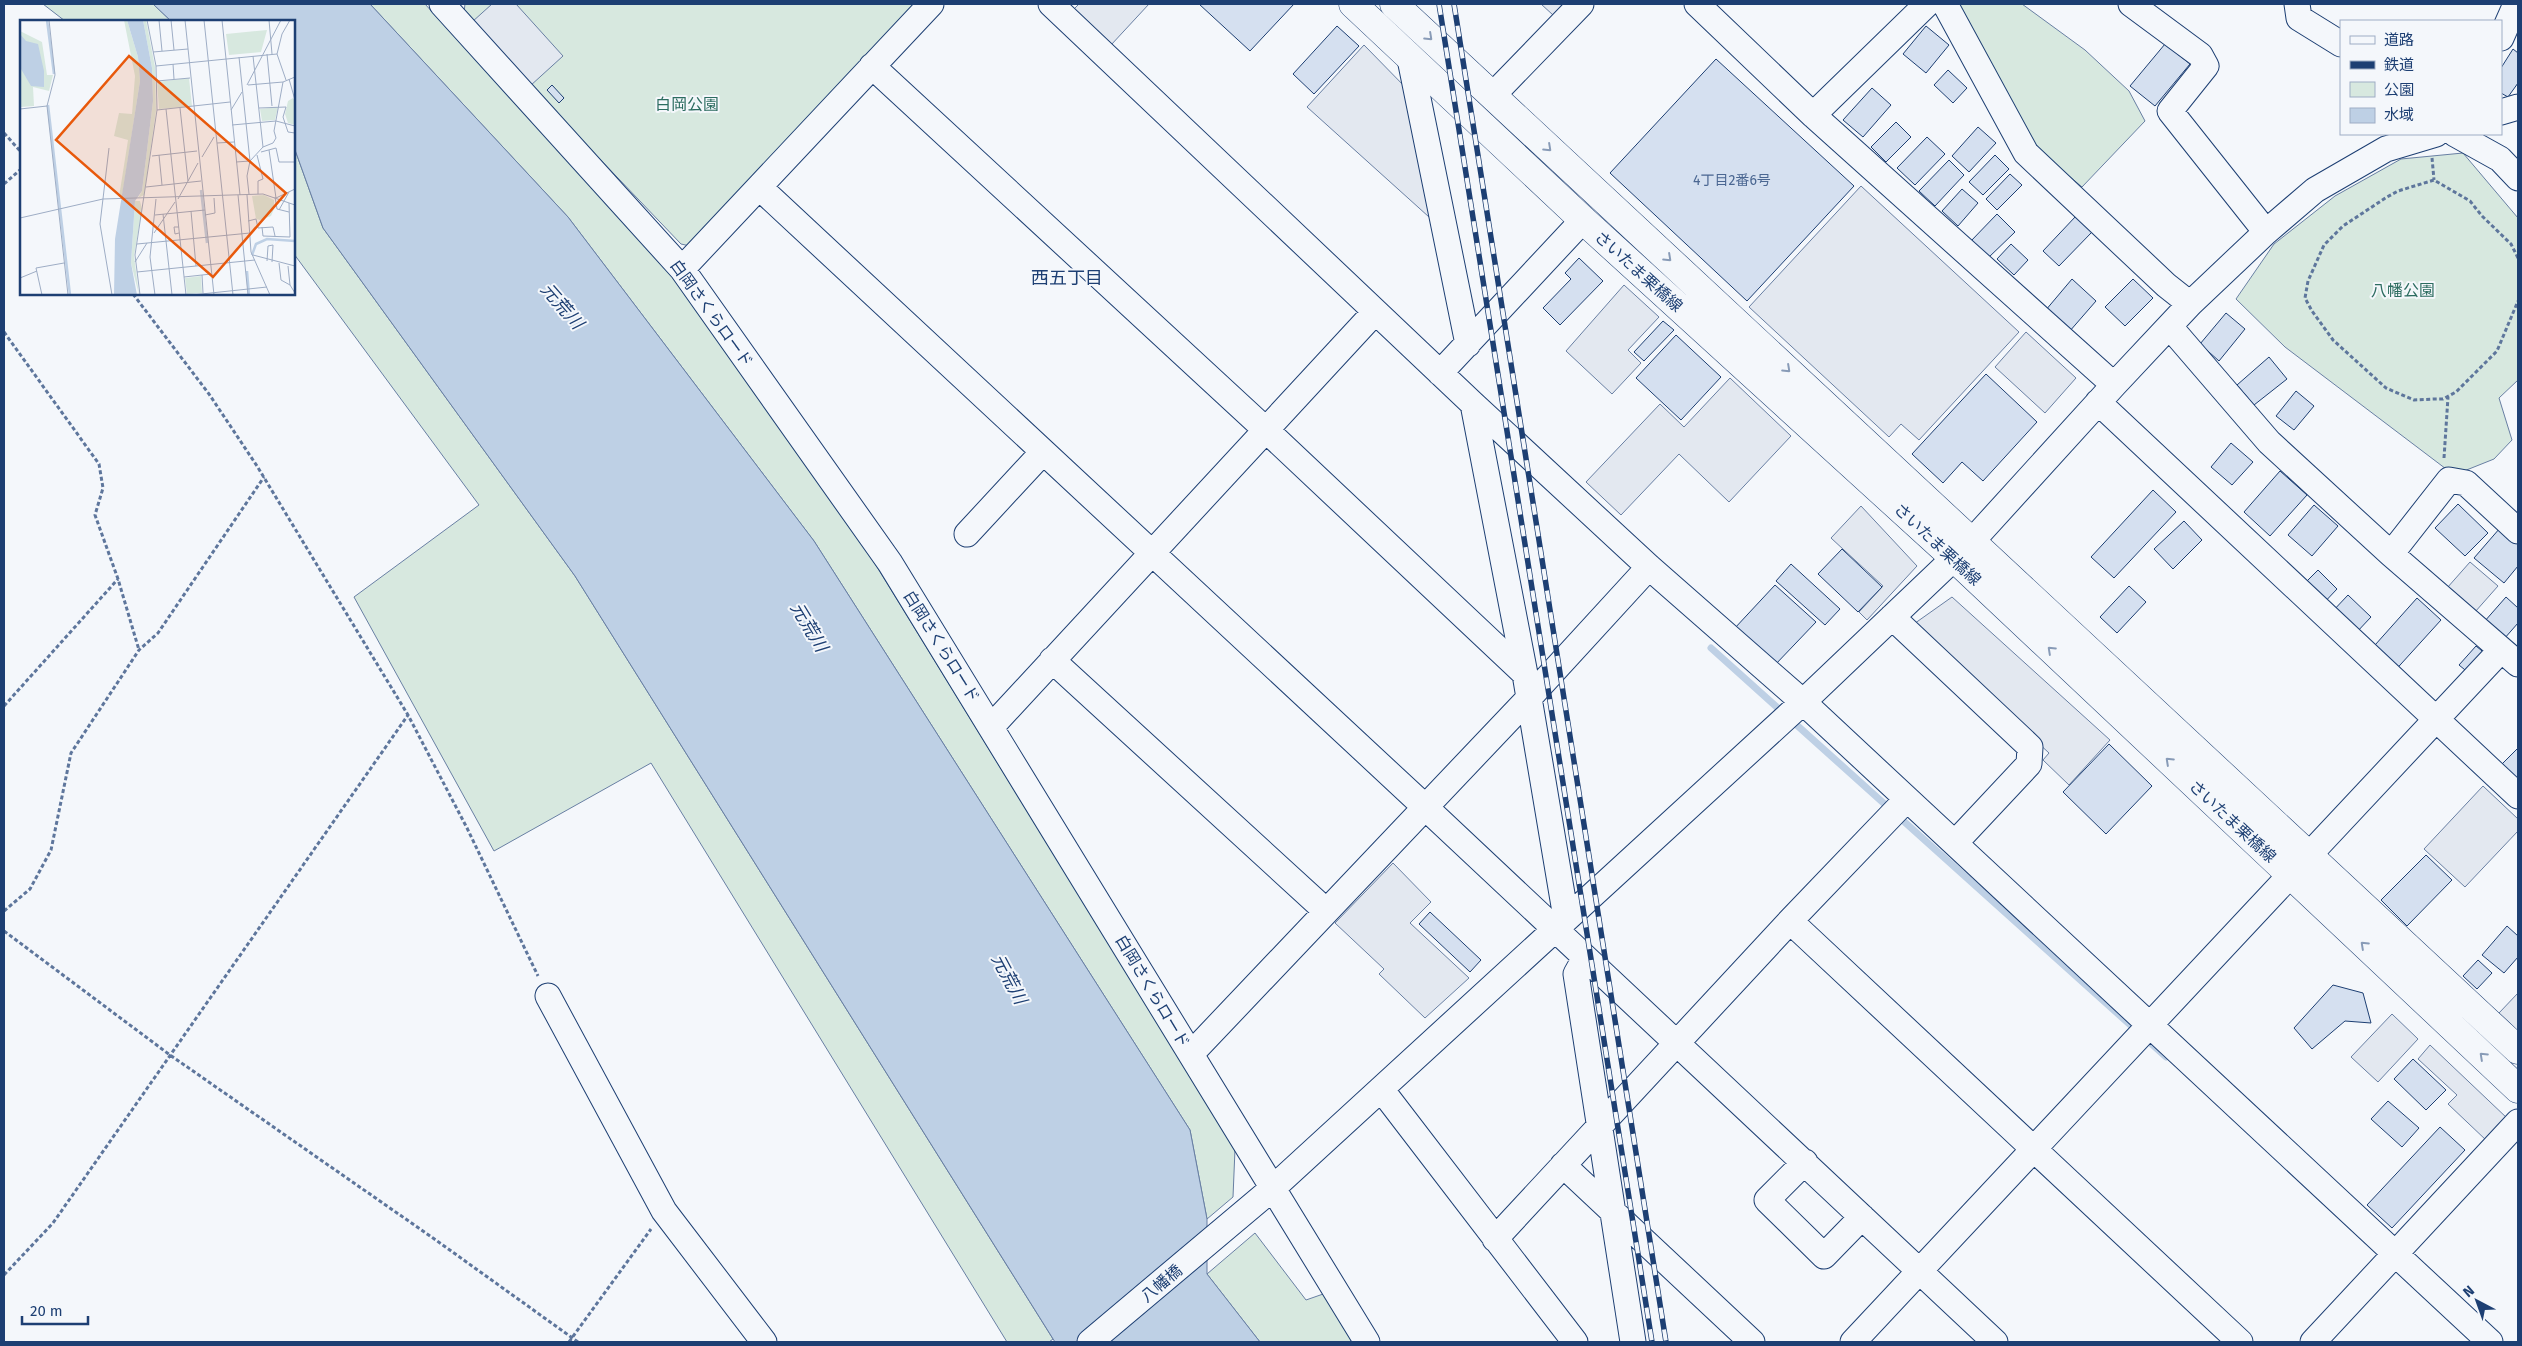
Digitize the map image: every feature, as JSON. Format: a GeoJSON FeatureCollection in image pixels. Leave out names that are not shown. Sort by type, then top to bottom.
{"type":"FeatureCollection","features":[{"type":"Feature","properties":{"kind":"main road","name":"さいたま栗橋線"},"geometry":{"type":"LineString","coordinates":[[1353,4],[1583,220],[1953,557],[2518,1089]]}},
{"type":"Feature","properties":{"kind":"main road","name":"さいたま栗橋線"},"geometry":{"type":"LineString","coordinates":[[1394,4],[1973,540],[2518,1050]]}},
{"type":"Feature","properties":{"kind":"street"},"geometry":{"type":"LineString","coordinates":[[682,269],[931,4]]}},
{"type":"Feature","properties":{"kind":"street"},"geometry":{"type":"LineString","coordinates":[[1051,4],[1473,404],[1649,567],[1803,702],[2395,1254],[2481,1339]]}},
{"type":"Feature","properties":{"kind":"street"},"geometry":{"type":"LineString","coordinates":[[1492,96],[1581,4]]}},
{"type":"Feature","properties":{"kind":"street"},"geometry":{"type":"LineString","coordinates":[[1697,4],[2106,393],[2436,719],[2518,796]]}},
{"type":"Feature","properties":{"kind":"street"},"geometry":{"type":"LineString","coordinates":[[1813,115],[1927,4]]}},
{"type":"Feature","properties":{"kind":"street"},"geometry":{"type":"LineString","coordinates":[[1945,4],[2026,153],[2166,285],[2190,304]]}},
{"type":"Feature","properties":{"kind":"street"},"geometry":{"type":"LineString","coordinates":[[2131,4],[2200,55],[2206,66],[2170,111],[2266,232]]}},
{"type":"Feature","properties":{"kind":"street"},"geometry":{"type":"LineString","coordinates":[[2297,4],[2299,18],[2340,43]]}},
{"type":"Feature","properties":{"kind":"street"},"geometry":{"type":"LineString","coordinates":[[2502,36],[2516,4]]}},
{"type":"Feature","properties":{"kind":"street","name":"白岡さくらロード"},"geometry":{"type":"LineString","coordinates":[[447,6],[682,269],[890,563],[992,726],[1367,1342]]}},
{"type":"Feature","properties":{"kind":"street"},"geometry":{"type":"LineString","coordinates":[[1410,59],[1468,344]]}},
{"type":"Feature","properties":{"kind":"street"},"geometry":{"type":"LineString","coordinates":[[872,66],[1266,430],[1527,686]]}},
{"type":"Feature","properties":{"kind":"street"},"geometry":{"type":"LineString","coordinates":[[2502,112],[2518,107]]}},
{"type":"Feature","properties":{"kind":"street","name":"八幡橋"},"geometry":{"type":"LineString","coordinates":[[1090,1342],[1272,1188],[1803,702],[1973,540],[2106,393],[2190,304],[2266,232],[2315,190],[2386,149],[2433,135]]}},
{"type":"Feature","properties":{"kind":"street"},"geometry":{"type":"LineString","coordinates":[[2457,135],[2500,158],[2518,178]]}},
{"type":"Feature","properties":{"kind":"street"},"geometry":{"type":"LineString","coordinates":[[760,188],[1425,807],[1563,921],[1585,958],[1996,1342]]}},
{"type":"Feature","properties":{"kind":"street"},"geometry":{"type":"LineString","coordinates":[[1440,373],[1583,220]]}},
{"type":"Feature","properties":{"kind":"street"},"geometry":{"type":"LineString","coordinates":[[992,726],[1375,312]]}},
{"type":"Feature","properties":{"kind":"street"},"geometry":{"type":"LineString","coordinates":[[1853,1342],[2436,719],[2510,657],[2391,554],[2269,442],[2170,327]]}},
{"type":"Feature","properties":{"kind":"street"},"geometry":{"type":"LineString","coordinates":[[1473,404],[1527,686],[1564,906],[1563,921]]}},
{"type":"Feature","properties":{"kind":"street"},"geometry":{"type":"LineString","coordinates":[[967,534],[1044,452]]}},
{"type":"Feature","properties":{"kind":"street"},"geometry":{"type":"LineString","coordinates":[[2391,554],[2449,480],[2466,483],[2518,531]]}},
{"type":"Feature","properties":{"kind":"street"},"geometry":{"type":"LineString","coordinates":[[1191,1054],[1425,807],[1527,686],[1649,567]]}},
{"type":"Feature","properties":{"kind":"street"},"geometry":{"type":"LineString","coordinates":[[1892,617],[2030,747],[2029,764],[1955,843]]}},
{"type":"Feature","properties":{"kind":"street"},"geometry":{"type":"LineString","coordinates":[[1052,660],[1326,911]]}},
{"type":"Feature","properties":{"kind":"street"},"geometry":{"type":"LineString","coordinates":[[1495,1239],[1790,921],[1907,799]]}},
{"type":"Feature","properties":{"kind":"street"},"geometry":{"type":"LineString","coordinates":[[1790,921],[2240,1342]]}},
{"type":"Feature","properties":{"kind":"street"},"geometry":{"type":"LineString","coordinates":[[1585,958],[1579,965],[1576,974],[1633,1342]]}},
{"type":"Feature","properties":{"kind":"street"},"geometry":{"type":"LineString","coordinates":[[548,996],[664,1211],[764,1342]]}},
{"type":"Feature","properties":{"kind":"street"},"geometry":{"type":"LineString","coordinates":[[1380,1089],[1575,1342]]}},
{"type":"Feature","properties":{"kind":"street"},"geometry":{"type":"LineString","coordinates":[[2313,1342],[2518,1122]]}},
{"type":"Feature","properties":{"kind":"street"},"geometry":{"type":"LineString","coordinates":[[1805,1162],[1767,1200],[1824,1256],[1862,1217]]}},
{"type":"Feature","properties":{"kind":"street"},"geometry":{"type":"LineString","coordinates":[[1563,1165],[1752,1342]]}},
{"type":"Feature","properties":{"kind":"path"},"geometry":{"type":"LineString","coordinates":[[4,133],[20,151]]}},
{"type":"Feature","properties":{"kind":"path"},"geometry":{"type":"LineString","coordinates":[[4,184],[20,170]]}},
{"type":"Feature","properties":{"kind":"path"},"geometry":{"type":"LineString","coordinates":[[2518,258],[2511,244],[2482,216],[2470,201],[2434,180],[2411,186],[2386,198],[2343,226],[2324,245],[2308,281],[2305,298],[2333,340],[2386,388],[2414,400],[2443,399],[2475,374],[2497,351],[2513,318],[2518,301]]}},
{"type":"Feature","properties":{"kind":"path"},"geometry":{"type":"LineString","coordinates":[[134,295],[209,394],[264,477],[408,715],[466,828],[548,996]]}},
{"type":"Feature","properties":{"kind":"path"},"geometry":{"type":"LineString","coordinates":[[4,332],[98,464],[103,488],[95,515],[118,579],[139,650]]}},
{"type":"Feature","properties":{"kind":"path"},"geometry":{"type":"LineString","coordinates":[[2448,396],[2444,458],[2449,480]]}},
{"type":"Feature","properties":{"kind":"path"},"geometry":{"type":"LineString","coordinates":[[4,911],[30,889],[51,850],[71,754],[139,650],[158,633],[264,477]]}},
{"type":"Feature","properties":{"kind":"path"},"geometry":{"type":"LineString","coordinates":[[4,706],[118,579]]}},
{"type":"Feature","properties":{"kind":"path"},"geometry":{"type":"LineString","coordinates":[[4,1276],[53,1223],[408,715]]}},
{"type":"Feature","properties":{"kind":"path"},"geometry":{"type":"LineString","coordinates":[[4,930],[170,1055],[433,1238],[578,1342]]}},
{"type":"Feature","properties":{"kind":"path"},"geometry":{"type":"LineString","coordinates":[[569,1342],[664,1211]]}},
{"type":"Feature","properties":{"kind":"green space"},"geometry":{"type":"Polygon","coordinates":[[[43,4],[153,4],[170,20],[64,20],[43,4]]]}},
{"type":"Feature","properties":{"kind":"green space"},"geometry":{"type":"Polygon","coordinates":[[[370,4],[425,4],[683,288],[853,528],[1235,1149],[1233,1197],[1207,1219],[1190,1130],[814,541],[568,217],[370,4]]]}},
{"type":"Feature","properties":{"kind":"green space","name":"白岡公園"},"geometry":{"type":"Polygon","coordinates":[[[465,4],[919,4],[690,246],[681,244],[530,86],[464,12],[465,4]]]}},
{"type":"Feature","properties":{"kind":"green space"},"geometry":{"type":"Polygon","coordinates":[[[1958,4],[2022,4],[2085,50],[2129,91],[2145,121],[2082,187],[2033,146],[1958,4]]]}},
{"type":"Feature","properties":{"kind":"green space"},"geometry":{"type":"Polygon","coordinates":[[[295,150],[323,228],[575,576],[1053,1339],[1049,1342],[1007,1342],[651,763],[494,851],[354,597],[479,505],[295,255],[295,150]]]}},
{"type":"Feature","properties":{"kind":"green space","name":"八幡公園"},"geometry":{"type":"Polygon","coordinates":[[[2463,153],[2518,218],[2518,380],[2499,398],[2512,440],[2494,459],[2454,475],[2285,347],[2236,299],[2274,244],[2335,196],[2401,159],[2463,153]]]}},
{"type":"Feature","properties":{"kind":"green space"},"geometry":{"type":"Polygon","coordinates":[[[1255,1233],[1306,1300],[1326,1293],[1356,1342],[1260,1342],[1207,1274],[1255,1233]]]}},
{"type":"Feature","properties":{"kind":"shaded area"},"geometry":{"type":"Polygon","coordinates":[[[492,4],[516,4],[563,56],[530,86],[472,22],[492,4]]]}},
{"type":"Feature","properties":{"kind":"shaded area"},"geometry":{"type":"Polygon","coordinates":[[[1079,4],[1149,4],[1111,45],[1073,10],[1079,4]]]}},
{"type":"Feature","properties":{"kind":"shaded area"},"geometry":{"type":"Polygon","coordinates":[[[1541,4],[1563,4],[1553,15],[1541,4]]]}},
{"type":"Feature","properties":{"kind":"shaded area"},"geometry":{"type":"Polygon","coordinates":[[[1364,45],[1410,92],[1439,226],[1307,107],[1364,45]]]}},
{"type":"Feature","properties":{"kind":"shaded area"},"geometry":{"type":"Polygon","coordinates":[[[1861,186],[2019,332],[1919,440],[1901,424],[1889,437],[1749,307],[1861,186]]]}},
{"type":"Feature","properties":{"kind":"shaded area"},"geometry":{"type":"Polygon","coordinates":[[[1624,285],[1659,317],[1628,350],[1641,363],[1612,394],[1566,351],[1624,285]]]}},
{"type":"Feature","properties":{"kind":"shaded area"},"geometry":{"type":"Polygon","coordinates":[[[2026,332],[2076,378],[2045,413],[1995,367],[2026,332]]]}},
{"type":"Feature","properties":{"kind":"shaded area"},"geometry":{"type":"Polygon","coordinates":[[[1730,378],[1791,436],[1729,502],[1679,454],[1621,515],[1586,482],[1660,404],[1684,427],[1730,378]]]}},
{"type":"Feature","properties":{"kind":"shaded area"},"geometry":{"type":"Polygon","coordinates":[[[1861,506],[1917,566],[1867,620],[1859,612],[1883,586],[1831,538],[1861,506]]]}},
{"type":"Feature","properties":{"kind":"shaded area"},"geometry":{"type":"Polygon","coordinates":[[[2470,562],[2498,586],[2475,612],[2447,588],[2470,562]]]}},
{"type":"Feature","properties":{"kind":"shaded area"},"geometry":{"type":"Polygon","coordinates":[[[1952,597],[2110,740],[2069,785],[2043,760],[2049,753],[1911,626],[1952,597]]]}},
{"type":"Feature","properties":{"kind":"shaded area"},"geometry":{"type":"Polygon","coordinates":[[[2483,786],[2518,819],[2518,831],[2465,887],[2424,849],[2483,786]]]}},
{"type":"Feature","properties":{"kind":"shaded area"},"geometry":{"type":"Polygon","coordinates":[[[1393,863],[1431,902],[1410,923],[1469,978],[1425,1018],[1379,974],[1384,969],[1335,923],[1393,863]]]}},
{"type":"Feature","properties":{"kind":"shaded area"},"geometry":{"type":"Polygon","coordinates":[[[2518,993],[2518,1031],[2499,1013],[2518,993]]]}},
{"type":"Feature","properties":{"kind":"shaded area"},"geometry":{"type":"Polygon","coordinates":[[[2392,1014],[2418,1039],[2378,1082],[2351,1057],[2392,1014]]]}},
{"type":"Feature","properties":{"kind":"shaded area"},"geometry":{"type":"Polygon","coordinates":[[[2430,1045],[2508,1119],[2487,1141],[2448,1104],[2457,1095],[2418,1059],[2430,1045]]]}},
{"type":"Feature","properties":{"kind":"water","name":"元荒川"},"geometry":{"type":"Polygon","coordinates":[[[153,4],[370,4],[568,217],[814,541],[1190,1130],[1207,1219],[1207,1274],[1260,1342],[1055,1342],[575,576],[323,228],[295,150],[295,20],[170,20],[153,4]]]}},
{"type":"Feature","properties":{"kind":"building"},"geometry":{"type":"Polygon","coordinates":[[[1199,4],[1294,4],[1250,51],[1199,4]]]}},
{"type":"Feature","properties":{"kind":"building"},"geometry":{"type":"Polygon","coordinates":[[[1337,26],[1359,46],[1314,94],[1293,74],[1337,26]]]}},
{"type":"Feature","properties":{"kind":"building"},"geometry":{"type":"Polygon","coordinates":[[[1926,26],[1949,45],[1926,73],[1903,54],[1926,26]]]}},
{"type":"Feature","properties":{"kind":"building"},"geometry":{"type":"Polygon","coordinates":[[[2165,44],[2190,64],[2155,106],[2130,86],[2165,44]]]}},
{"type":"Feature","properties":{"kind":"building"},"geometry":{"type":"Polygon","coordinates":[[[2513,49],[2518,53],[2518,83],[2508,97],[2502,94],[2502,66],[2513,49]]]}},
{"type":"Feature","properties":{"kind":"building"},"geometry":{"type":"Polygon","coordinates":[[[1716,59],[1854,186],[1747,301],[1610,173],[1716,59]]]}},
{"type":"Feature","properties":{"kind":"building"},"geometry":{"type":"Polygon","coordinates":[[[1948,70],[1967,88],[1953,103],[1934,85],[1948,70]]]}},
{"type":"Feature","properties":{"kind":"building"},"geometry":{"type":"Polygon","coordinates":[[[552,85],[564,98],[559,103],[547,90],[552,85]]]}},
{"type":"Feature","properties":{"kind":"building"},"geometry":{"type":"Polygon","coordinates":[[[1872,88],[1891,105],[1863,137],[1843,120],[1872,88]]]}},
{"type":"Feature","properties":{"kind":"building"},"geometry":{"type":"Polygon","coordinates":[[[1896,122],[1911,137],[1886,162],[1871,147],[1896,122]]]}},
{"type":"Feature","properties":{"kind":"building"},"geometry":{"type":"Polygon","coordinates":[[[1978,127],[1996,143],[1969,172],[1952,156],[1978,127]]]}},
{"type":"Feature","properties":{"kind":"building"},"geometry":{"type":"Polygon","coordinates":[[[1927,137],[1945,154],[1915,185],[1897,168],[1927,137]]]}},
{"type":"Feature","properties":{"kind":"building"},"geometry":{"type":"Polygon","coordinates":[[[1995,155],[2009,169],[1983,195],[1969,182],[1995,155]]]}},
{"type":"Feature","properties":{"kind":"building"},"geometry":{"type":"Polygon","coordinates":[[[1949,160],[1964,175],[1935,206],[1919,191],[1949,160]]]}},
{"type":"Feature","properties":{"kind":"building"},"geometry":{"type":"Polygon","coordinates":[[[2010,174],[2022,185],[1997,210],[1986,199],[2010,174]]]}},
{"type":"Feature","properties":{"kind":"building"},"geometry":{"type":"Polygon","coordinates":[[[1962,189],[1978,203],[1958,226],[1942,211],[1962,189]]]}},
{"type":"Feature","properties":{"kind":"building"},"geometry":{"type":"Polygon","coordinates":[[[1997,214],[2015,232],[1987,259],[1970,242],[1997,214]]]}},
{"type":"Feature","properties":{"kind":"building"},"geometry":{"type":"Polygon","coordinates":[[[2076,216],[2092,232],[2059,266],[2043,251],[2076,216]]]}},
{"type":"Feature","properties":{"kind":"building"},"geometry":{"type":"Polygon","coordinates":[[[2011,244],[2028,260],[2014,275],[1997,259],[2011,244]]]}},
{"type":"Feature","properties":{"kind":"building"},"geometry":{"type":"Polygon","coordinates":[[[1579,258],[1603,281],[1560,325],[1543,308],[1571,279],[1565,273],[1579,258]]]}},
{"type":"Feature","properties":{"kind":"building"},"geometry":{"type":"Polygon","coordinates":[[[2072,279],[2096,301],[2069,332],[2045,311],[2072,279]]]}},
{"type":"Feature","properties":{"kind":"building"},"geometry":{"type":"Polygon","coordinates":[[[2133,279],[2153,298],[2125,326],[2105,307],[2133,279]]]}},
{"type":"Feature","properties":{"kind":"building"},"geometry":{"type":"Polygon","coordinates":[[[2226,313],[2245,329],[2219,361],[2200,344],[2226,313]]]}},
{"type":"Feature","properties":{"kind":"building"},"geometry":{"type":"Polygon","coordinates":[[[1663,321],[1674,330],[1644,361],[1634,352],[1663,321]]]}},
{"type":"Feature","properties":{"kind":"building"},"geometry":{"type":"Polygon","coordinates":[[[1676,335],[1721,377],[1681,420],[1636,378],[1676,335]]]}},
{"type":"Feature","properties":{"kind":"building"},"geometry":{"type":"Polygon","coordinates":[[[2269,357],[2287,379],[2254,405],[2237,385],[2269,357]]]}},
{"type":"Feature","properties":{"kind":"building"},"geometry":{"type":"Polygon","coordinates":[[[1986,374],[2037,422],[1983,481],[1962,462],[1943,483],[1912,454],[1986,374]]]}},
{"type":"Feature","properties":{"kind":"building"},"geometry":{"type":"Polygon","coordinates":[[[2296,391],[2314,406],[2294,430],[2276,416],[2296,391]]]}},
{"type":"Feature","properties":{"kind":"building"},"geometry":{"type":"Polygon","coordinates":[[[2231,443],[2253,462],[2232,485],[2211,467],[2231,443]]]}},
{"type":"Feature","properties":{"kind":"building"},"geometry":{"type":"Polygon","coordinates":[[[2280,471],[2307,495],[2270,536],[2244,512],[2280,471]]]}},
{"type":"Feature","properties":{"kind":"building"},"geometry":{"type":"Polygon","coordinates":[[[2153,490],[2176,512],[2114,578],[2091,557],[2153,490]]]}},
{"type":"Feature","properties":{"kind":"building"},"geometry":{"type":"Polygon","coordinates":[[[2458,504],[2488,533],[2465,556],[2435,528],[2458,504]]]}},
{"type":"Feature","properties":{"kind":"building"},"geometry":{"type":"Polygon","coordinates":[[[2314,505],[2338,526],[2312,556],[2288,535],[2314,505]]]}},
{"type":"Feature","properties":{"kind":"building"},"geometry":{"type":"Polygon","coordinates":[[[2184,521],[2202,540],[2173,569],[2154,549],[2184,521]]]}},
{"type":"Feature","properties":{"kind":"building"},"geometry":{"type":"Polygon","coordinates":[[[2500,528],[2518,543],[2518,566],[2504,583],[2474,558],[2500,528]]]}},
{"type":"Feature","properties":{"kind":"building"},"geometry":{"type":"Polygon","coordinates":[[[1842,549],[1882,587],[1858,612],[1818,574],[1842,549]]]}},
{"type":"Feature","properties":{"kind":"building"},"geometry":{"type":"Polygon","coordinates":[[[1791,564],[1840,609],[1825,625],[1776,581],[1791,564]]]}},
{"type":"Feature","properties":{"kind":"building"},"geometry":{"type":"Polygon","coordinates":[[[2318,570],[2337,589],[2320,607],[2301,587],[2318,570]]]}},
{"type":"Feature","properties":{"kind":"building"},"geometry":{"type":"Polygon","coordinates":[[[1775,585],[1816,622],[1774,666],[1734,629],[1775,585]]]}},
{"type":"Feature","properties":{"kind":"building"},"geometry":{"type":"Polygon","coordinates":[[[2129,586],[2146,602],[2117,633],[2100,617],[2129,586]]]}},
{"type":"Feature","properties":{"kind":"building"},"geometry":{"type":"Polygon","coordinates":[[[2348,595],[2371,617],[2355,634],[2331,613],[2348,595]]]}},
{"type":"Feature","properties":{"kind":"building"},"geometry":{"type":"Polygon","coordinates":[[[2506,597],[2518,608],[2518,623],[2504,639],[2484,622],[2506,597]]]}},
{"type":"Feature","properties":{"kind":"building"},"geometry":{"type":"Polygon","coordinates":[[[2417,598],[2441,620],[2391,675],[2367,654],[2417,598]]]}},
{"type":"Feature","properties":{"kind":"building"},"geometry":{"type":"Polygon","coordinates":[[[2476,646],[2487,655],[2470,674],[2459,665],[2476,646]]]}},
{"type":"Feature","properties":{"kind":"building"},"geometry":{"type":"Polygon","coordinates":[[[2109,744],[2152,786],[2106,834],[2063,792],[2109,744]]]}},
{"type":"Feature","properties":{"kind":"building"},"geometry":{"type":"Polygon","coordinates":[[[2518,748],[2518,781],[2502,764],[2518,748]]]}},
{"type":"Feature","properties":{"kind":"building"},"geometry":{"type":"Polygon","coordinates":[[[2426,855],[2452,880],[2407,926],[2381,900],[2426,855]]]}},
{"type":"Feature","properties":{"kind":"building"},"geometry":{"type":"Polygon","coordinates":[[[1430,912],[1481,960],[1470,972],[1419,924],[1430,912]]]}},
{"type":"Feature","properties":{"kind":"building"},"geometry":{"type":"Polygon","coordinates":[[[2507,926],[2518,936],[2518,957],[2504,973],[2482,955],[2507,926]]]}},
{"type":"Feature","properties":{"kind":"building"},"geometry":{"type":"Polygon","coordinates":[[[2478,960],[2492,973],[2477,989],[2463,976],[2478,960]]]}},
{"type":"Feature","properties":{"kind":"building"},"geometry":{"type":"Polygon","coordinates":[[[2333,985],[2363,993],[2371,1023],[2345,1021],[2312,1049],[2294,1028],[2333,985]]]}},
{"type":"Feature","properties":{"kind":"building"},"geometry":{"type":"Polygon","coordinates":[[[2413,1059],[2446,1090],[2426,1110],[2394,1079],[2413,1059]]]}},
{"type":"Feature","properties":{"kind":"building"},"geometry":{"type":"Polygon","coordinates":[[[2388,1101],[2419,1128],[2402,1147],[2371,1119],[2388,1101]]]}},
{"type":"Feature","properties":{"kind":"building"},"geometry":{"type":"Polygon","coordinates":[[[2440,1127],[2465,1150],[2392,1228],[2367,1205],[2440,1127]]]}},
{"type":"Feature","properties":{"kind":"waterway"},"geometry":{"type":"LineString","coordinates":[[1711,648],[2166,1057]]}},
{"type":"Feature","properties":{"kind":"railway"},"geometry":{"type":"LineString","coordinates":[[1439,4],[1652,1342]]}},
{"type":"Feature","properties":{"kind":"railway"},"geometry":{"type":"LineString","coordinates":[[1454,4],[1666,1342]]}},
{"type":"Feature","properties":{"kind":"district","name":"西五丁目"},"geometry":{"type":"Point","coordinates":[1067,278]}}]}
